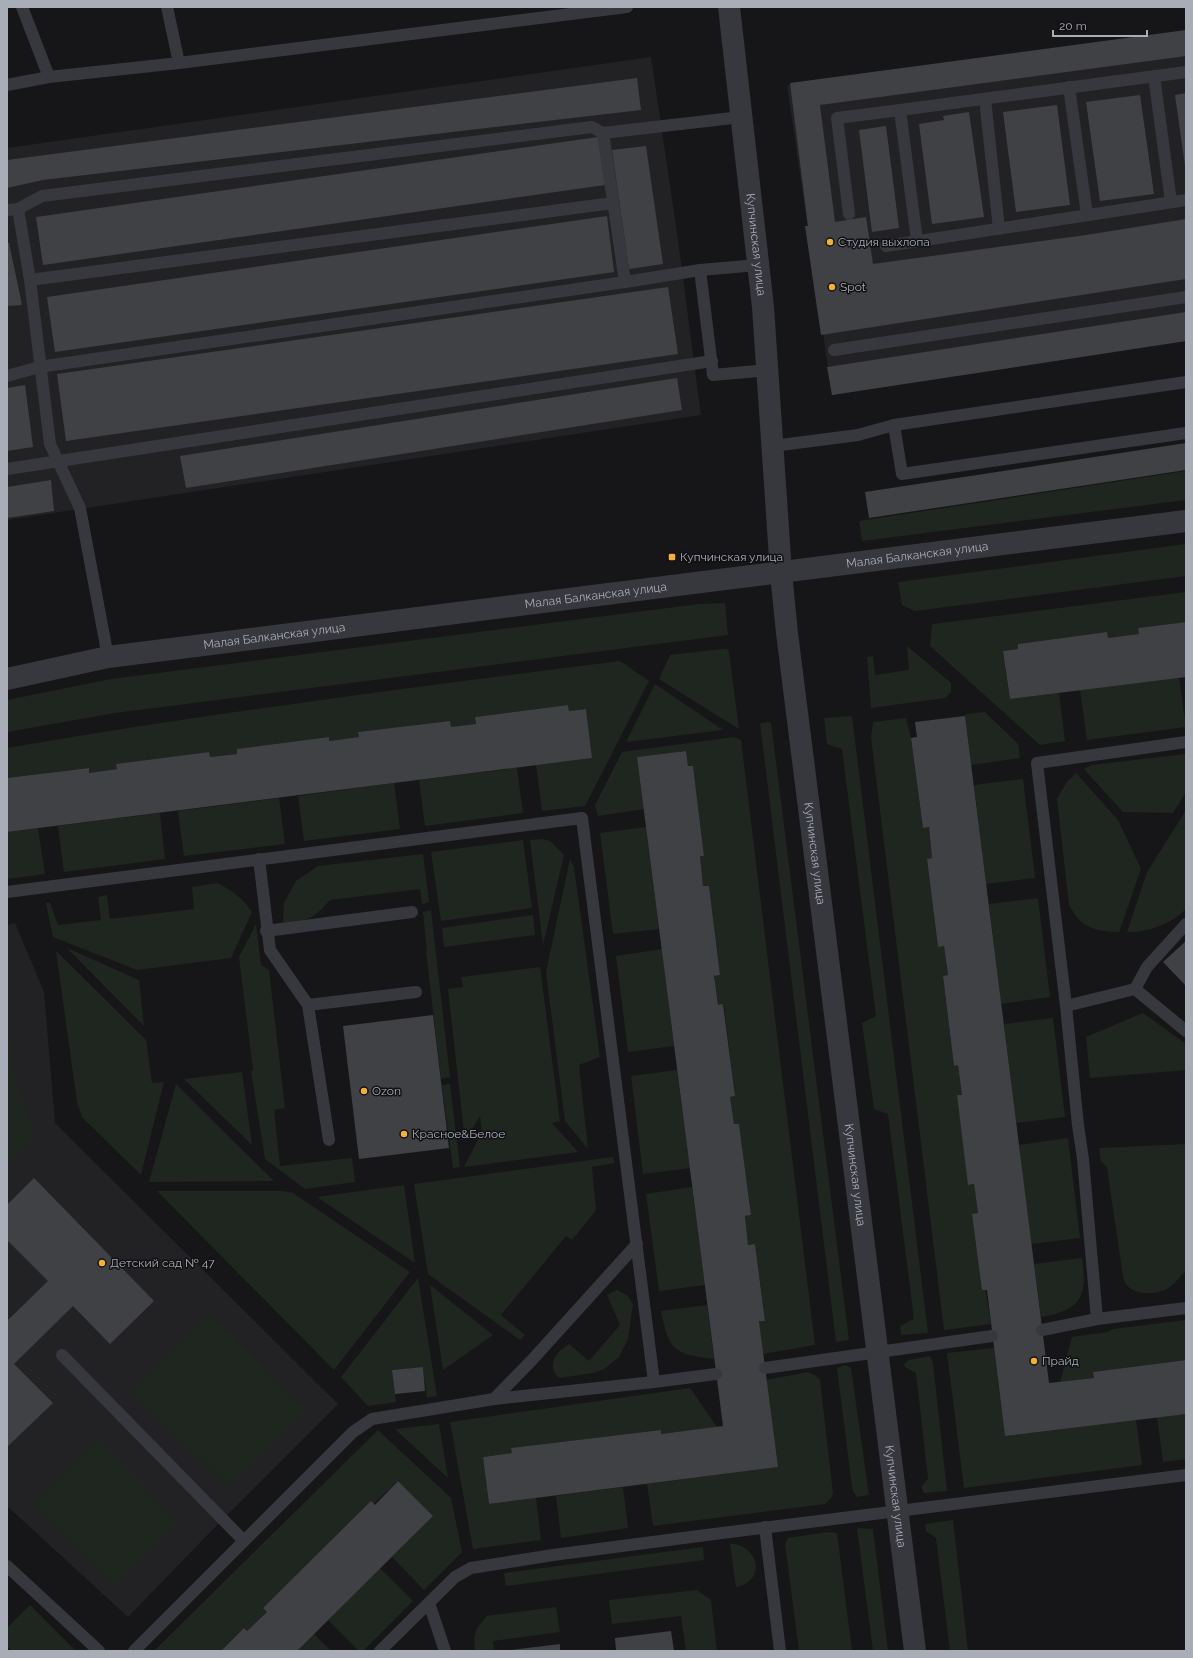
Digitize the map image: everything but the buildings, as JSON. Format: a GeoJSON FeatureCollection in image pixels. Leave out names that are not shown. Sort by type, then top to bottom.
{"type":"FeatureCollection","features":[{"type":"Feature","properties":{"kind":"street","name":"Купчинская улица"},"geometry":{"type":"LineString","coordinates":[[729,7],[758,265],[768,370],[781,573],[915,1651]]}},
{"type":"Feature","properties":{"kind":"street","name":"Малая Балканская улица"},"geometry":{"type":"LineString","coordinates":[[7,679],[108,657],[1186,521]]}},
{"type":"Feature","properties":{"kind":"lane"},"geometry":{"type":"LineString","coordinates":[[22,7],[49,77]]}},
{"type":"Feature","properties":{"kind":"lane"},"geometry":{"type":"LineString","coordinates":[[168,7],[179,62]]}},
{"type":"Feature","properties":{"kind":"lane"},"geometry":{"type":"LineString","coordinates":[[7,85],[49,77],[626,7]]}},
{"type":"Feature","properties":{"kind":"lane"},"geometry":{"type":"LineString","coordinates":[[849,214],[837,118],[1186,72]]}},
{"type":"Feature","properties":{"kind":"lane"},"geometry":{"type":"LineString","coordinates":[[1154,76],[1171,202]]}},
{"type":"Feature","properties":{"kind":"lane"},"geometry":{"type":"LineString","coordinates":[[1069,88],[1087,215]]}},
{"type":"Feature","properties":{"kind":"lane"},"geometry":{"type":"LineString","coordinates":[[985,99],[999,229]]}},
{"type":"Feature","properties":{"kind":"lane"},"geometry":{"type":"LineString","coordinates":[[900,110],[917,241]]}},
{"type":"Feature","properties":{"kind":"lane"},"geometry":{"type":"LineString","coordinates":[[108,657],[80,508],[50,444],[39,367],[30,280],[13,210],[42,196],[592,127],[603,133],[741,117]]}},
{"type":"Feature","properties":{"kind":"lane"},"geometry":{"type":"LineString","coordinates":[[603,133],[624,282]]}},
{"type":"Feature","properties":{"kind":"lane"},"geometry":{"type":"LineString","coordinates":[[886,246],[1186,200]]}},
{"type":"Feature","properties":{"kind":"lane"},"geometry":{"type":"LineString","coordinates":[[30,280],[613,202]]}},
{"type":"Feature","properties":{"kind":"lane"},"geometry":{"type":"LineString","coordinates":[[7,376],[39,367],[700,270],[758,265]]}},
{"type":"Feature","properties":{"kind":"lane"},"geometry":{"type":"LineString","coordinates":[[700,270],[714,375],[768,370]]}},
{"type":"Feature","properties":{"kind":"lane"},"geometry":{"type":"LineString","coordinates":[[834,350],[1186,297]]}},
{"type":"Feature","properties":{"kind":"lane"},"geometry":{"type":"LineString","coordinates":[[7,469],[712,361]]}},
{"type":"Feature","properties":{"kind":"lane"},"geometry":{"type":"LineString","coordinates":[[773,446],[858,435],[894,425],[1186,382]]}},
{"type":"Feature","properties":{"kind":"lane"},"geometry":{"type":"LineString","coordinates":[[894,425],[902,474],[1186,432]]}},
{"type":"Feature","properties":{"kind":"lane"},"geometry":{"type":"LineString","coordinates":[[1097,1319],[1083,1159],[1037,763],[1186,742]]}},
{"type":"Feature","properties":{"kind":"lane"},"geometry":{"type":"LineString","coordinates":[[7,892],[582,818],[654,1382]]}},
{"type":"Feature","properties":{"kind":"lane"},"geometry":{"type":"LineString","coordinates":[[258,860],[266,931],[270,950],[308,1005],[329,1140]]}},
{"type":"Feature","properties":{"kind":"lane"},"geometry":{"type":"LineString","coordinates":[[266,931],[412,912]]}},
{"type":"Feature","properties":{"kind":"lane"},"geometry":{"type":"LineString","coordinates":[[1066,1006],[1135,989],[1147,967],[1186,924]]}},
{"type":"Feature","properties":{"kind":"lane"},"geometry":{"type":"LineString","coordinates":[[1135,989],[1186,1031]]}},
{"type":"Feature","properties":{"kind":"lane"},"geometry":{"type":"LineString","coordinates":[[308,1005],[416,992]]}},
{"type":"Feature","properties":{"kind":"lane"},"geometry":{"type":"LineString","coordinates":[[494,1399],[532,1360],[637,1244]]}},
{"type":"Feature","properties":{"kind":"lane"},"geometry":{"type":"LineString","coordinates":[[1042,1330],[1097,1319],[1186,1308]]}},
{"type":"Feature","properties":{"kind":"lane"},"geometry":{"type":"LineString","coordinates":[[765,1368],[992,1336]]}},
{"type":"Feature","properties":{"kind":"lane"},"geometry":{"type":"LineString","coordinates":[[62,1355],[244,1541]]}},
{"type":"Feature","properties":{"kind":"lane"},"geometry":{"type":"LineString","coordinates":[[134,1651],[353,1432],[372,1419],[494,1399],[716,1374]]}},
{"type":"Feature","properties":{"kind":"lane"},"geometry":{"type":"LineString","coordinates":[[380,1651],[455,1578],[471,1568],[553,1555],[765,1527],[1186,1475]]}},
{"type":"Feature","properties":{"kind":"lane"},"geometry":{"type":"LineString","coordinates":[[765,1527],[780,1651]]}},
{"type":"Feature","properties":{"kind":"lane"},"geometry":{"type":"LineString","coordinates":[[7,1566],[99,1651]]}},
{"type":"Feature","properties":{"kind":"lane"},"geometry":{"type":"LineString","coordinates":[[428,1603],[445,1651]]}},
{"type":"Feature","properties":{"kind":"shaded area"},"geometry":{"type":"Polygon","coordinates":[[[1186,32],[1186,341],[832,395],[787,85],[815,83],[1186,32]]]}},
{"type":"Feature","properties":{"kind":"shaded area"},"geometry":{"type":"Polygon","coordinates":[[[651,57],[677,233],[701,415],[7,520],[7,148],[651,57]]]}},
{"type":"Feature","properties":{"kind":"shaded area"},"geometry":{"type":"Polygon","coordinates":[[[1186,471],[1186,500],[862,541],[859,521],[1186,471]]]}},
{"type":"Feature","properties":{"kind":"shaded area"},"geometry":{"type":"Polygon","coordinates":[[[1186,544],[1186,576],[915,611],[902,605],[898,582],[1186,544]]]}},
{"type":"Feature","properties":{"kind":"shaded area"},"geometry":{"type":"Polygon","coordinates":[[[1186,592],[1186,622],[1138,628],[1139,634],[1108,638],[1107,632],[1018,644],[1018,649],[1003,651],[1010,699],[1059,693],[1065,741],[1040,745],[930,646],[932,624],[1186,592]]]}},
{"type":"Feature","properties":{"kind":"shaded area"},"geometry":{"type":"Polygon","coordinates":[[[725,603],[728,635],[115,713],[7,732],[7,700],[111,679],[699,604],[725,603]]]}},
{"type":"Feature","properties":{"kind":"shaded area"},"geometry":{"type":"Polygon","coordinates":[[[907,646],[951,683],[951,692],[945,698],[871,708],[867,657],[873,656],[875,675],[909,670],[907,646]]]}},
{"type":"Feature","properties":{"kind":"shaded area"},"geometry":{"type":"Polygon","coordinates":[[[727,649],[729,652],[739,729],[659,679],[670,655],[727,649]]]}},
{"type":"Feature","properties":{"kind":"shaded area"},"geometry":{"type":"Polygon","coordinates":[[[620,661],[649,681],[585,806],[542,811],[536,765],[592,758],[586,709],[569,711],[568,705],[475,717],[476,724],[451,727],[450,721],[358,732],[359,737],[329,741],[329,737],[237,749],[237,754],[210,757],[209,752],[117,764],[117,769],[89,773],[88,768],[7,778],[7,748],[236,712],[620,661]]]}},
{"type":"Feature","properties":{"kind":"shaded area"},"geometry":{"type":"Polygon","coordinates":[[[1179,677],[1186,727],[1087,740],[1080,690],[1179,677]]]}},
{"type":"Feature","properties":{"kind":"shaded area"},"geometry":{"type":"Polygon","coordinates":[[[655,684],[723,730],[626,742],[655,684]]]}},
{"type":"Feature","properties":{"kind":"shaded area"},"geometry":{"type":"Polygon","coordinates":[[[985,712],[1018,744],[1020,758],[971,765],[965,714],[985,712]]]}},
{"type":"Feature","properties":{"kind":"shaded area"},"geometry":{"type":"Polygon","coordinates":[[[852,716],[928,1333],[901,1335],[900,1326],[914,1319],[888,1114],[874,1109],[862,1023],[876,1016],[842,749],[827,744],[824,718],[852,716]]]}},
{"type":"Feature","properties":{"kind":"shaded area"},"geometry":{"type":"Polygon","coordinates":[[[906,718],[911,738],[923,828],[929,827],[932,858],[927,859],[938,947],[944,946],[948,975],[943,977],[954,1066],[958,1065],[962,1095],[957,1095],[969,1185],[974,1184],[978,1213],[973,1215],[991,1324],[944,1330],[871,737],[873,722],[906,718]]]}},
{"type":"Feature","properties":{"kind":"shaded area"},"geometry":{"type":"Polygon","coordinates":[[[771,722],[849,1340],[836,1342],[760,723],[771,722]]]}},
{"type":"Feature","properties":{"kind":"shaded area"},"geometry":{"type":"Polygon","coordinates":[[[734,737],[741,740],[815,1345],[763,1354],[759,1321],[765,1320],[755,1244],[748,1245],[745,1216],[751,1215],[739,1124],[734,1124],[730,1097],[735,1096],[724,1005],[718,1005],[714,976],[720,975],[709,886],[703,886],[700,856],[704,856],[693,766],[688,766],[686,751],[637,757],[644,809],[598,816],[595,805],[622,752],[734,737]]]}},
{"type":"Feature","properties":{"kind":"shaded area"},"geometry":{"type":"Polygon","coordinates":[[[1186,754],[1186,792],[1173,813],[1123,812],[1084,769],[1091,765],[1186,754]]]}},
{"type":"Feature","properties":{"kind":"shaded area"},"geometry":{"type":"Polygon","coordinates":[[[517,768],[523,813],[425,826],[419,780],[517,768]]]}},
{"type":"Feature","properties":{"kind":"shaded area"},"geometry":{"type":"Polygon","coordinates":[[[1076,773],[1118,820],[1141,869],[1119,932],[1102,931],[1089,927],[1078,919],[1069,905],[1057,799],[1066,783],[1076,773]]]}},
{"type":"Feature","properties":{"kind":"shaded area"},"geometry":{"type":"Polygon","coordinates":[[[1023,779],[1035,878],[986,884],[974,785],[1023,779]]]}},
{"type":"Feature","properties":{"kind":"shaded area"},"geometry":{"type":"Polygon","coordinates":[[[394,783],[400,829],[304,841],[298,796],[394,783]]]}},
{"type":"Feature","properties":{"kind":"shaded area"},"geometry":{"type":"Polygon","coordinates":[[[279,798],[285,844],[184,856],[178,811],[279,798]]]}},
{"type":"Feature","properties":{"kind":"shaded area"},"geometry":{"type":"Polygon","coordinates":[[[1186,810],[1186,909],[1180,915],[1159,926],[1143,931],[1127,932],[1147,872],[1186,810]]]}},
{"type":"Feature","properties":{"kind":"shaded area"},"geometry":{"type":"Polygon","coordinates":[[[160,813],[165,859],[64,872],[58,826],[160,813]]]}},
{"type":"Feature","properties":{"kind":"shaded area"},"geometry":{"type":"Polygon","coordinates":[[[646,827],[659,929],[613,934],[600,833],[646,827]]]}},
{"type":"Feature","properties":{"kind":"shaded area"},"geometry":{"type":"Polygon","coordinates":[[[38,828],[45,874],[7,879],[7,832],[38,828]]]}},
{"type":"Feature","properties":{"kind":"shaded area"},"geometry":{"type":"Polygon","coordinates":[[[543,839],[550,841],[564,855],[543,945],[530,840],[543,839]]]}},
{"type":"Feature","properties":{"kind":"shaded area"},"geometry":{"type":"Polygon","coordinates":[[[523,840],[532,908],[441,921],[431,852],[523,840]]]}},
{"type":"Feature","properties":{"kind":"shaded area"},"geometry":{"type":"Polygon","coordinates":[[[423,854],[429,902],[422,904],[420,889],[330,900],[319,912],[310,918],[283,923],[284,903],[296,881],[318,866],[423,854]]]}},
{"type":"Feature","properties":{"kind":"shaded area"},"geometry":{"type":"Polygon","coordinates":[[[570,859],[574,867],[600,1057],[579,1065],[588,1149],[565,1121],[546,972],[570,859]]]}},
{"type":"Feature","properties":{"kind":"shaded area"},"geometry":{"type":"Polygon","coordinates":[[[217,883],[236,895],[252,912],[231,958],[137,970],[53,937],[46,903],[50,903],[58,925],[101,920],[98,897],[107,895],[110,919],[194,909],[192,887],[217,883]]]}},
{"type":"Feature","properties":{"kind":"shaded area"},"geometry":{"type":"Polygon","coordinates":[[[1038,898],[1050,997],[1001,1004],[989,904],[1038,898]]]}},
{"type":"Feature","properties":{"kind":"shaded area"},"geometry":{"type":"Polygon","coordinates":[[[431,910],[450,1077],[441,1079],[423,912],[431,910]]]}},
{"type":"Feature","properties":{"kind":"shaded area"},"geometry":{"type":"Polygon","coordinates":[[[533,915],[535,935],[444,947],[442,928],[533,915]]]}},
{"type":"Feature","properties":{"kind":"shaded area","name":"Детский сад № 47"},"geometry":{"type":"Polygon","coordinates":[[[15,923],[44,992],[55,1123],[338,1404],[128,1617],[7,1506],[7,925],[15,923]]]}},
{"type":"Feature","properties":{"kind":"shaded area"},"geometry":{"type":"Polygon","coordinates":[[[256,924],[261,965],[269,970],[285,1108],[274,1110],[280,1166],[352,1158],[355,1182],[305,1189],[265,1159],[251,1071],[253,1070],[239,957],[256,924]]]}},
{"type":"Feature","properties":{"kind":"shaded area"},"geometry":{"type":"Polygon","coordinates":[[[67,948],[139,980],[144,1026],[67,948]]]}},
{"type":"Feature","properties":{"kind":"shaded area"},"geometry":{"type":"Polygon","coordinates":[[[662,949],[674,1046],[628,1052],[616,956],[662,949]]]}},
{"type":"Feature","properties":{"kind":"shaded area"},"geometry":{"type":"Polygon","coordinates":[[[56,951],[146,1040],[152,1083],[164,1082],[141,1175],[82,1117],[77,1102],[56,951]]]}},
{"type":"Feature","properties":{"kind":"shaded area"},"geometry":{"type":"Polygon","coordinates":[[[540,967],[560,1121],[552,1123],[578,1152],[464,1167],[482,1132],[480,1116],[465,1141],[448,989],[463,987],[461,977],[540,967]]]}},
{"type":"Feature","properties":{"kind":"shaded area"},"geometry":{"type":"Polygon","coordinates":[[[7,1010],[14,1070],[36,1138],[7,1167],[7,1010]]]}},
{"type":"Feature","properties":{"kind":"shaded area"},"geometry":{"type":"Polygon","coordinates":[[[1143,1013],[1186,1044],[1186,1070],[1090,1078],[1086,1037],[1143,1013]]]}},
{"type":"Feature","properties":{"kind":"shaded area"},"geometry":{"type":"Polygon","coordinates":[[[1053,1018],[1065,1117],[1016,1123],[1004,1024],[1053,1018]]]}},
{"type":"Feature","properties":{"kind":"shaded area"},"geometry":{"type":"Polygon","coordinates":[[[677,1070],[690,1168],[643,1174],[631,1076],[677,1070]]]}},
{"type":"Feature","properties":{"kind":"shaded area"},"geometry":{"type":"Polygon","coordinates":[[[242,1072],[252,1145],[184,1079],[242,1072]]]}},
{"type":"Feature","properties":{"kind":"shaded area"},"geometry":{"type":"Polygon","coordinates":[[[176,1084],[274,1181],[149,1182],[176,1084]]]}},
{"type":"Feature","properties":{"kind":"shaded area"},"geometry":{"type":"Polygon","coordinates":[[[450,1084],[460,1167],[453,1168],[442,1085],[450,1084]]]}},
{"type":"Feature","properties":{"kind":"shaded area"},"geometry":{"type":"Polygon","coordinates":[[[1068,1138],[1080,1238],[1031,1244],[1019,1145],[1068,1138]]]}},
{"type":"Feature","properties":{"kind":"shaded area"},"geometry":{"type":"Polygon","coordinates":[[[1186,1144],[1185,1271],[1165,1290],[1155,1293],[1139,1292],[1129,1288],[1125,1283],[1123,1276],[1107,1168],[1101,1161],[1099,1148],[1186,1144]]]}},
{"type":"Feature","properties":{"kind":"shaded area"},"geometry":{"type":"Polygon","coordinates":[[[613,1157],[615,1163],[592,1167],[596,1209],[594,1213],[572,1240],[566,1236],[501,1315],[525,1335],[520,1340],[428,1274],[414,1184],[613,1157]]]}},
{"type":"Feature","properties":{"kind":"shaded area"},"geometry":{"type":"Polygon","coordinates":[[[404,1185],[415,1263],[317,1197],[404,1185]]]}},
{"type":"Feature","properties":{"kind":"shaded area"},"geometry":{"type":"Polygon","coordinates":[[[692,1187],[705,1285],[659,1291],[646,1194],[692,1187]]]}},
{"type":"Feature","properties":{"kind":"shaded area"},"geometry":{"type":"Polygon","coordinates":[[[157,1191],[282,1191],[293,1193],[410,1272],[334,1370],[157,1191]]]}},
{"type":"Feature","properties":{"kind":"shaded area"},"geometry":{"type":"Polygon","coordinates":[[[1082,1258],[1084,1283],[1078,1300],[1073,1306],[1065,1311],[1041,1317],[1034,1264],[1082,1258]]]}},
{"type":"Feature","properties":{"kind":"shaded area"},"geometry":{"type":"Polygon","coordinates":[[[418,1278],[437,1396],[427,1398],[423,1367],[392,1370],[396,1402],[368,1406],[341,1377],[418,1278]]]}},
{"type":"Feature","properties":{"kind":"shaded area"},"geometry":{"type":"Polygon","coordinates":[[[430,1285],[493,1335],[443,1370],[430,1285]]]}},
{"type":"Feature","properties":{"kind":"shaded area"},"geometry":{"type":"Polygon","coordinates":[[[617,1290],[627,1295],[633,1304],[628,1339],[619,1357],[604,1369],[593,1373],[559,1378],[555,1373],[553,1364],[554,1359],[564,1347],[569,1344],[589,1361],[620,1325],[607,1295],[617,1290]]]}},
{"type":"Feature","properties":{"kind":"shaded area"},"geometry":{"type":"Polygon","coordinates":[[[707,1305],[714,1359],[690,1355],[676,1348],[667,1335],[661,1311],[707,1305]]]}},
{"type":"Feature","properties":{"kind":"shaded area"},"geometry":{"type":"Polygon","coordinates":[[[210,1314],[307,1410],[229,1489],[131,1393],[210,1314]]]}},
{"type":"Feature","properties":{"kind":"shaded area"},"geometry":{"type":"Polygon","coordinates":[[[1186,1320],[1186,1360],[1093,1372],[1094,1378],[1060,1382],[1072,1337],[1108,1332],[1113,1329],[1186,1320]]]}},
{"type":"Feature","properties":{"kind":"shaded area"},"geometry":{"type":"Polygon","coordinates":[[[994,1348],[1005,1436],[1136,1420],[1142,1465],[964,1488],[947,1353],[994,1348]]]}},
{"type":"Feature","properties":{"kind":"shaded area"},"geometry":{"type":"Polygon","coordinates":[[[930,1356],[933,1363],[947,1491],[924,1493],[921,1487],[928,1479],[916,1373],[905,1367],[904,1364],[909,1360],[930,1356]]]}},
{"type":"Feature","properties":{"kind":"shaded area"},"geometry":{"type":"Polygon","coordinates":[[[845,1365],[851,1368],[869,1495],[857,1497],[852,1487],[837,1368],[845,1365]]]}},
{"type":"Feature","properties":{"kind":"shaded area"},"geometry":{"type":"Polygon","coordinates":[[[808,1372],[815,1375],[820,1380],[833,1493],[831,1498],[825,1504],[653,1526],[647,1484],[777,1467],[766,1380],[808,1372]]]}},
{"type":"Feature","properties":{"kind":"shaded area"},"geometry":{"type":"Polygon","coordinates":[[[690,1388],[717,1427],[661,1434],[661,1430],[512,1448],[512,1453],[483,1457],[489,1504],[536,1498],[541,1540],[473,1549],[450,1422],[690,1388]]]}},
{"type":"Feature","properties":{"kind":"shaded area"},"geometry":{"type":"Polygon","coordinates":[[[1186,1414],[1186,1459],[1163,1462],[1157,1417],[1186,1414]]]}},
{"type":"Feature","properties":{"kind":"shaded area"},"geometry":{"type":"Polygon","coordinates":[[[439,1424],[448,1478],[395,1429],[439,1424]]]}},
{"type":"Feature","properties":{"kind":"shaded area"},"geometry":{"type":"Polygon","coordinates":[[[378,1430],[451,1498],[462,1552],[424,1590],[392,1557],[433,1516],[398,1481],[263,1608],[267,1612],[247,1631],[244,1628],[221,1651],[154,1651],[378,1430]]]}},
{"type":"Feature","properties":{"kind":"shaded area"},"geometry":{"type":"Polygon","coordinates":[[[98,1437],[181,1522],[114,1588],[30,1504],[98,1437]]]}},
{"type":"Feature","properties":{"kind":"shaded area"},"geometry":{"type":"Polygon","coordinates":[[[623,1487],[628,1528],[561,1538],[556,1496],[623,1487]]]}},
{"type":"Feature","properties":{"kind":"shaded area"},"geometry":{"type":"Polygon","coordinates":[[[953,1520],[968,1651],[950,1651],[936,1538],[926,1531],[925,1524],[953,1520]]]}},
{"type":"Feature","properties":{"kind":"shaded area"},"geometry":{"type":"Polygon","coordinates":[[[857,1528],[873,1529],[888,1651],[873,1651],[857,1528]]]}},
{"type":"Feature","properties":{"kind":"shaded area"},"geometry":{"type":"Polygon","coordinates":[[[828,1532],[837,1533],[852,1651],[799,1651],[785,1544],[788,1538],[828,1532]]]}},
{"type":"Feature","properties":{"kind":"shaded area"},"geometry":{"type":"Polygon","coordinates":[[[730,1544],[742,1546],[747,1550],[755,1560],[756,1566],[752,1578],[745,1584],[736,1587],[730,1544]]]}},
{"type":"Feature","properties":{"kind":"shaded area"},"geometry":{"type":"Polygon","coordinates":[[[703,1547],[704,1560],[506,1586],[504,1573],[703,1547]]]}},
{"type":"Feature","properties":{"kind":"shaded area"},"geometry":{"type":"Polygon","coordinates":[[[380,1568],[413,1601],[363,1651],[359,1651],[328,1620],[380,1568]]]}},
{"type":"Feature","properties":{"kind":"shaded area"},"geometry":{"type":"Polygon","coordinates":[[[697,1590],[711,1600],[717,1651],[686,1651],[681,1616],[612,1624],[609,1600],[697,1590]]]}},
{"type":"Feature","properties":{"kind":"shaded area"},"geometry":{"type":"Polygon","coordinates":[[[30,1605],[76,1651],[12,1651],[7,1646],[7,1628],[30,1605]]]}},
{"type":"Feature","properties":{"kind":"shaded area"},"geometry":{"type":"Polygon","coordinates":[[[556,1607],[560,1632],[493,1641],[494,1651],[475,1651],[474,1640],[477,1628],[487,1616],[556,1607]]]}},
{"type":"Feature","properties":{"kind":"shaded area"},"geometry":{"type":"Polygon","coordinates":[[[314,1634],[331,1651],[297,1651],[314,1634]]]}},
{"type":"Feature","properties":{"kind":"place","name":"Студия выхлопа"},"geometry":{"type":"Point","coordinates":[830,242]}},
{"type":"Feature","properties":{"kind":"place","name":"Spot"},"geometry":{"type":"Point","coordinates":[832,287]}},
{"type":"Feature","properties":{"kind":"place","name":"Купчинская улица"},"geometry":{"type":"Point","coordinates":[672,557]}},
{"type":"Feature","properties":{"kind":"place","name":"Ozon"},"geometry":{"type":"Point","coordinates":[364,1091]}},
{"type":"Feature","properties":{"kind":"place","name":"Красное&Белое"},"geometry":{"type":"Point","coordinates":[404,1134]}},
{"type":"Feature","properties":{"kind":"place","name":"Детский сад № 47"},"geometry":{"type":"Point","coordinates":[102,1263]}},
{"type":"Feature","properties":{"kind":"place","name":"Прайд"},"geometry":{"type":"Point","coordinates":[1034,1361]}}]}
